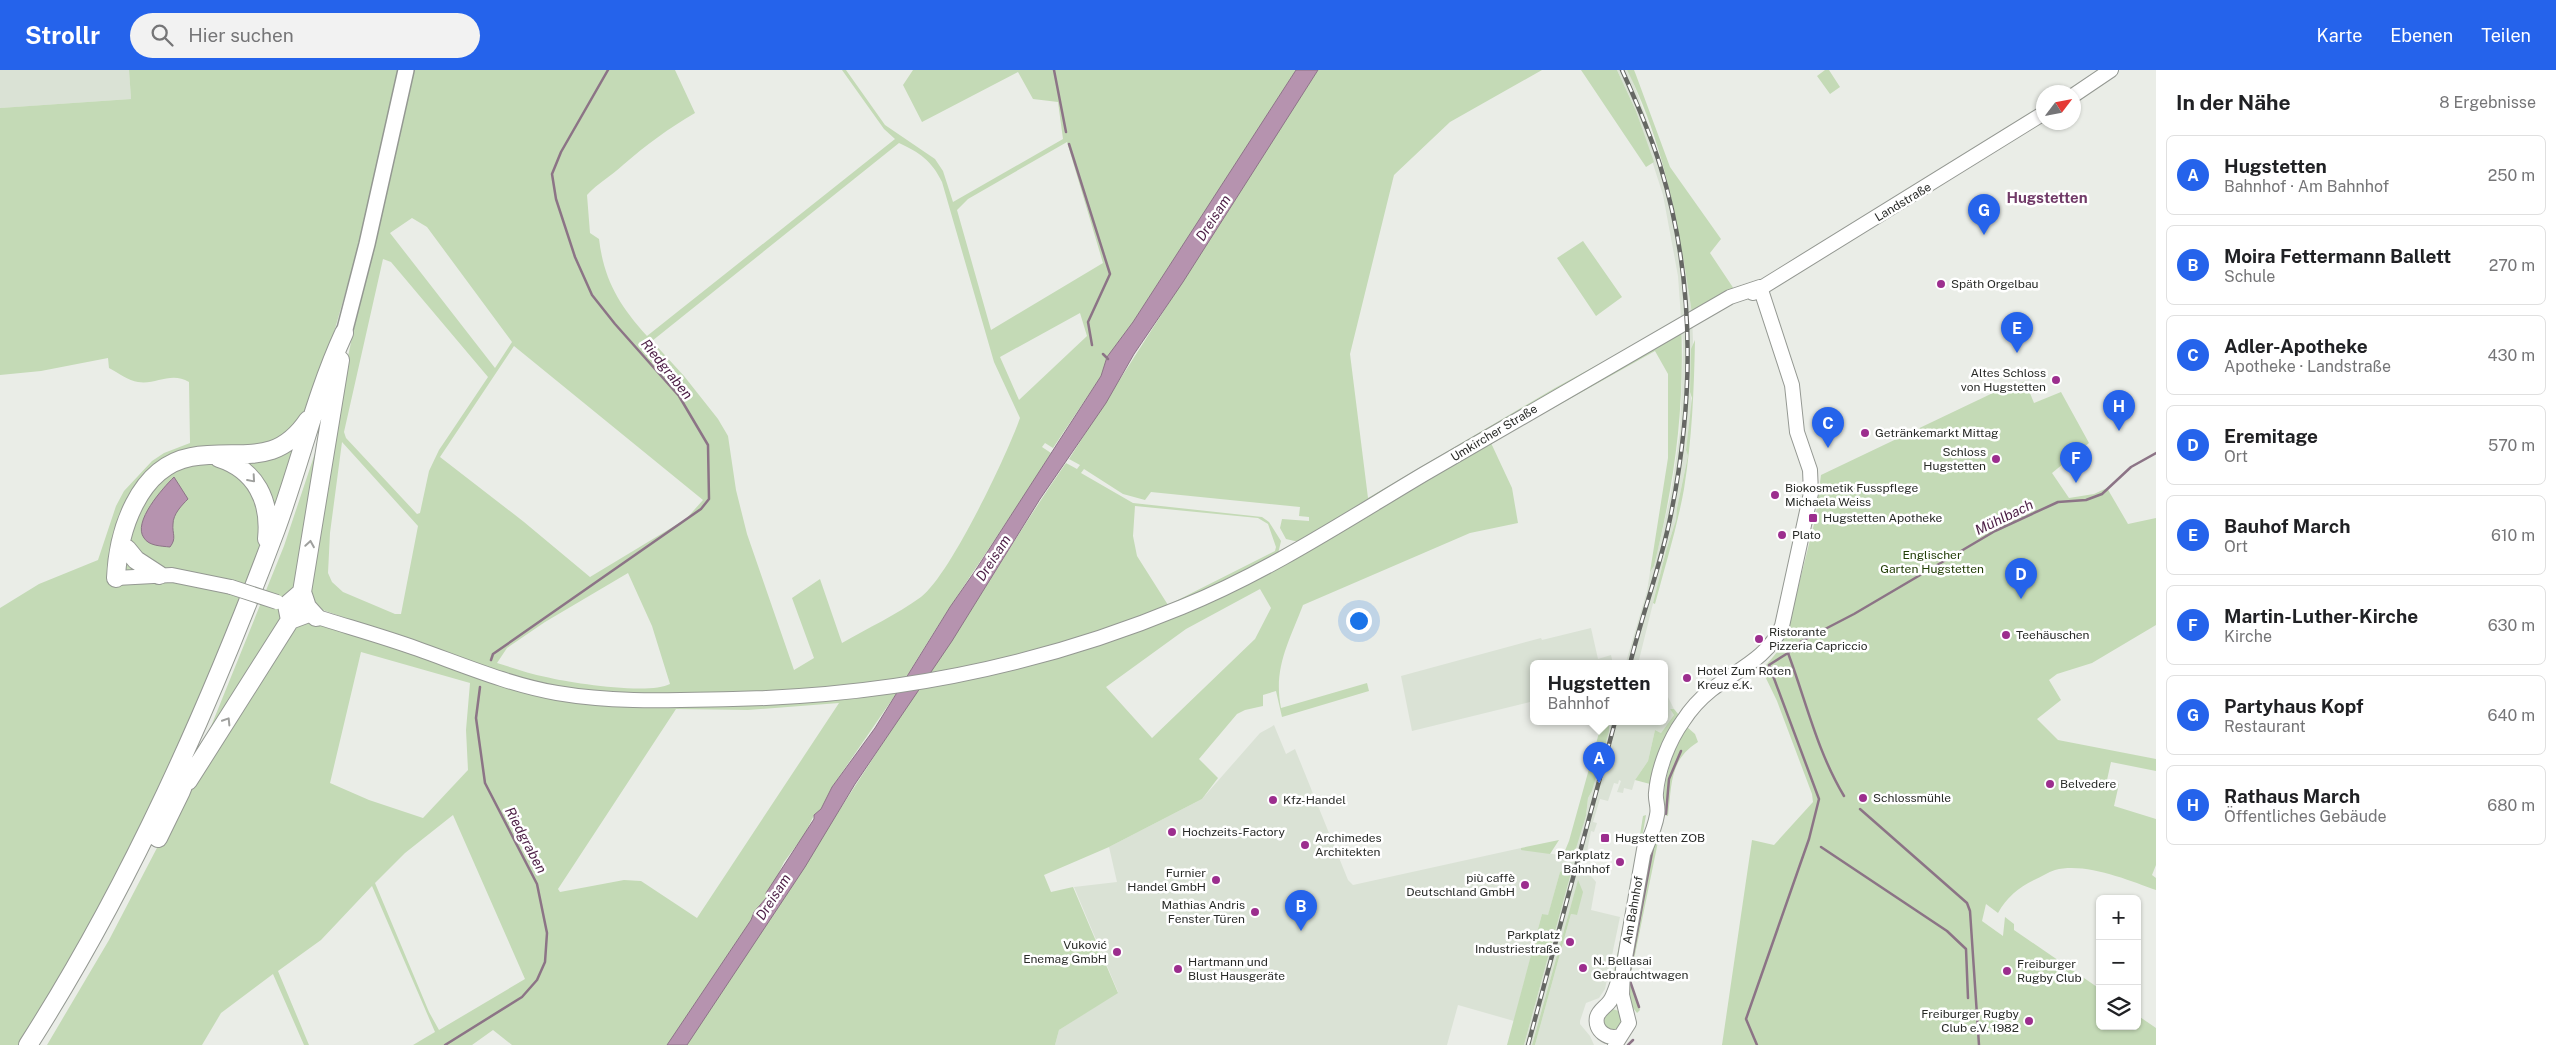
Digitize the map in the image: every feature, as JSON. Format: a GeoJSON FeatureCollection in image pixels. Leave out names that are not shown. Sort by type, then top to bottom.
{"type":"FeatureCollection","features":[{"type":"Feature","properties":{"kind":"highway"},"geometry":{"type":"LineString","coordinates":[[41,1045],[104,939],[181,792],[293,610],[302,592],[344,332]]}},
{"type":"Feature","properties":{"kind":"highway"},"geometry":{"type":"LineString","coordinates":[[28,1045],[64,989],[96,931],[172,782],[215,683],[266,552],[329,365],[344,332]]}},
{"type":"Feature","properties":{"kind":"highway"},"geometry":{"type":"LineString","coordinates":[[181,792],[280,544],[338,372]]}},
{"type":"Feature","properties":{"kind":"highway"},"geometry":{"type":"LineString","coordinates":[[122,577],[119,549],[135,502],[160,472],[184,458],[254,455],[276,450],[297,436],[314,412]]}},
{"type":"Feature","properties":{"kind":"highway"},"geometry":{"type":"LineString","coordinates":[[211,456],[244,470],[258,486],[268,510],[266,552]]}},
{"type":"Feature","properties":{"kind":"highway"},"geometry":{"type":"LineString","coordinates":[[122,577],[127,549],[125,530]]}},
{"type":"Feature","properties":{"kind":"highway"},"geometry":{"type":"LineString","coordinates":[[127,549],[136,560],[159,575]]}},
{"type":"Feature","properties":{"kind":"highway"},"geometry":{"type":"LineString","coordinates":[[293,610],[307,607],[302,592]]}},
{"type":"Feature","properties":{"kind":"main road"},"geometry":{"type":"LineString","coordinates":[[344,332],[368,244],[406,70]]}},
{"type":"Feature","properties":{"kind":"main road"},"geometry":{"type":"LineString","coordinates":[[2081,90],[2111,70]]}},
{"type":"Feature","properties":{"kind":"main road","name":"Landstraße"},"geometry":{"type":"LineString","coordinates":[[1760,287],[1906,200],[2036,118]]}},
{"type":"Feature","properties":{"kind":"main road"},"geometry":{"type":"LineString","coordinates":[[1760,287],[1777,342]]}},
{"type":"Feature","properties":{"kind":"main road","name":"Umkircher Straße"},"geometry":{"type":"LineString","coordinates":[[1700,315],[1750,299],[1760,287]]}},
{"type":"Feature","properties":{"kind":"main road","name":"Umkircher Straße"},"geometry":{"type":"LineString","coordinates":[[122,577],[159,575],[194,578],[231,587],[293,610],[516,683],[553,693],[592,698],[758,698],[884,688],[968,675],[1046,656],[1139,624],[1217,592],[1291,554],[1544,403],[1730,297],[1760,287]]}},
{"type":"Feature","properties":{"kind":"main road"},"geometry":{"type":"LineString","coordinates":[[1750,299],[1777,342]]}},
{"type":"Feature","properties":{"kind":"main road","name":"Am Bahnhof"},"geometry":{"type":"LineString","coordinates":[[1623,969],[1614,994],[1606,1007],[1599,1012],[1597,1020],[1603,1039],[1609,1037],[1617,1040],[1625,1032],[1629,1023],[1624,1010],[1622,995],[1623,969],[1644,852],[1657,814],[1656,796],[1665,758],[1682,721],[1710,691],[1755,660],[1770,647],[1782,626],[1811,493],[1810,470],[1797,432],[1792,385],[1777,342]]}},
{"type":"Feature","properties":{"kind":"main road"},"geometry":{"type":"LineString","coordinates":[[1606,1007],[1615,1005],[1624,1010]]}},
{"type":"Feature","properties":{"kind":"shaded area"},"geometry":{"type":"Polygon","coordinates":[[[0,70],[129,70],[131,99],[0,108],[0,70]]]}},
{"type":"Feature","properties":{"kind":"shaded area"},"geometry":{"type":"Polygon","coordinates":[[[1617,70],[1627,70],[1632,79],[1664,169],[1681,241],[1692,314],[1693,341],[1690,392],[1692,404],[1686,450],[1688,456],[1676,520],[1666,551],[1639,660],[1627,660],[1647,591],[1650,572],[1654,566],[1671,493],[1680,431],[1683,346],[1678,276],[1663,195],[1636,111],[1617,70]]]}},
{"type":"Feature","properties":{"kind":"shaded area"},"geometry":{"type":"Polygon","coordinates":[[[1591,628],[1598,659],[1611,655],[1612,660],[1530,660],[1530,702],[1412,731],[1401,676],[1541,638],[1542,640],[1591,628]]]}},
{"type":"Feature","properties":{"kind":"shaded area"},"geometry":{"type":"Polygon","coordinates":[[[1668,697],[1674,709],[1670,709],[1674,715],[1668,723],[1668,697]]]}},
{"type":"Feature","properties":{"kind":"shaded area"},"geometry":{"type":"Polygon","coordinates":[[[1274,725],[1286,754],[1295,749],[1348,880],[1353,885],[1521,848],[1563,856],[1564,858],[1576,845],[1586,816],[1588,798],[1592,791],[1608,725],[1667,725],[1661,733],[1655,730],[1648,761],[1635,780],[1632,790],[1624,788],[1623,793],[1617,792],[1621,781],[1619,780],[1618,784],[1614,783],[1608,801],[1600,799],[1593,822],[1597,823],[1594,832],[1591,831],[1586,857],[1583,857],[1581,864],[1586,866],[1584,873],[1590,875],[1596,882],[1591,910],[1620,917],[1605,989],[1599,998],[1586,1003],[1580,1021],[1580,1024],[1590,1036],[1594,1045],[1535,1045],[1571,914],[1577,915],[1578,881],[1532,1045],[1524,1045],[1571,873],[1564,870],[1560,872],[1548,916],[1542,914],[1514,1021],[1458,1005],[1447,1045],[1055,1045],[1059,1030],[1118,992],[1074,887],[1117,882],[1109,847],[1202,799],[1260,733],[1274,725]]]}},
{"type":"Feature","properties":{"kind":"green space"},"geometry":{"type":"Polygon","coordinates":[[[129,70],[401,70],[364,242],[347,287],[326,360],[276,516],[155,809],[23,1045],[0,1045],[0,608],[39,584],[98,560],[116,506],[124,491],[152,461],[164,453],[190,443],[189,382],[182,379],[170,378],[151,382],[134,381],[109,368],[108,358],[41,371],[0,375],[0,108],[131,99],[129,70]]]}},
{"type":"Feature","properties":{"kind":"green space"},"geometry":{"type":"Polygon","coordinates":[[[410,70],[675,70],[695,113],[649,144],[587,195],[590,233],[599,239],[601,254],[609,280],[628,314],[647,336],[895,139],[884,129],[842,70],[846,70],[885,125],[935,159],[943,171],[953,202],[1063,139],[1058,102],[1033,99],[1018,72],[922,122],[903,85],[913,70],[1296,70],[1133,322],[1107,357],[1101,376],[1053,448],[1045,443],[1042,447],[1051,453],[904,681],[879,685],[707,695],[630,695],[567,690],[503,673],[320,609],[307,597],[342,384],[410,70]],[[1067,142],[968,199],[957,210],[991,330],[1103,263],[1067,142]],[[899,143],[652,341],[684,376],[718,419],[728,436],[736,490],[747,534],[794,670],[814,658],[792,598],[820,579],[842,643],[892,616],[921,597],[933,585],[962,540],[991,485],[1020,418],[994,362],[942,182],[934,168],[924,158],[899,143]],[[412,218],[390,233],[495,368],[512,342],[427,227],[412,218]],[[383,259],[344,432],[346,438],[417,514],[420,513],[429,471],[439,450],[488,377],[391,262],[383,259]],[[1080,313],[1000,357],[1019,400],[1087,336],[1080,313]],[[514,346],[440,457],[524,522],[590,577],[686,519],[703,500],[514,346]],[[342,442],[330,533],[328,573],[332,582],[343,592],[395,614],[401,614],[418,526],[342,442]],[[628,573],[545,622],[507,648],[497,663],[540,676],[610,687],[646,688],[670,684],[652,626],[628,573]]]}},
{"type":"Feature","properties":{"kind":"green space"},"geometry":{"type":"Polygon","coordinates":[[[1318,70],[1542,70],[1450,122],[1394,175],[1350,354],[1368,498],[1555,388],[1681,319],[1682,352],[1677,444],[1668,504],[1654,566],[1650,572],[1668,458],[1668,374],[1655,351],[1491,443],[1512,488],[1518,523],[1470,533],[1303,605],[1288,643],[1281,668],[1279,694],[1281,708],[1367,683],[1369,691],[1282,717],[1276,691],[1263,695],[1263,706],[1237,714],[1199,759],[1218,778],[1202,799],[1109,847],[1044,875],[1051,892],[1073,887],[1118,993],[1059,1030],[1055,1045],[687,1045],[918,689],[965,681],[925,678],[1066,463],[1077,469],[1080,465],[1069,459],[1318,70]],[[1084,469],[1081,473],[1133,503],[1262,517],[1269,522],[1281,541],[1278,554],[1299,542],[1286,539],[1280,528],[1282,519],[1309,521],[1309,517],[1299,516],[1300,507],[1151,492],[1145,500],[1123,494],[1084,469]],[[1135,506],[1133,536],[1137,556],[1168,605],[1275,551],[1276,547],[1268,524],[1258,518],[1135,506]],[[1260,589],[1186,629],[1106,687],[1152,738],[1255,639],[1271,608],[1260,589]]]}},
{"type":"Feature","properties":{"kind":"green space"},"geometry":{"type":"Polygon","coordinates":[[[1581,70],[1617,70],[1636,111],[1654,162],[1646,167],[1581,70]]]}},
{"type":"Feature","properties":{"kind":"green space"},"geometry":{"type":"Polygon","coordinates":[[[1627,70],[1634,70],[1670,167],[1721,239],[1710,253],[1736,292],[1692,314],[1669,189],[1651,128],[1627,70]]]}},
{"type":"Feature","properties":{"kind":"green space"},"geometry":{"type":"Polygon","coordinates":[[[1825,70],[1829,70],[1840,87],[1830,94],[1817,76],[1825,70]]]}},
{"type":"Feature","properties":{"kind":"green space"},"geometry":{"type":"Polygon","coordinates":[[[1583,241],[1622,297],[1596,316],[1557,258],[1583,241]]]}},
{"type":"Feature","properties":{"kind":"green space"},"geometry":{"type":"Polygon","coordinates":[[[1695,340],[1692,415],[1689,452],[1684,489],[1655,604],[1653,603],[1666,551],[1676,520],[1688,456],[1686,450],[1692,398],[1690,392],[1691,349],[1695,340]]]}},
{"type":"Feature","properties":{"kind":"green space","name":"Englischer Garten Hugstetten"},"geometry":{"type":"Polygon","coordinates":[[[2025,381],[2034,403],[2061,392],[2089,443],[2052,473],[2069,498],[2094,494],[2107,488],[2128,524],[2156,518],[2156,625],[2092,663],[2057,674],[2049,680],[2061,700],[2037,719],[2058,740],[2156,759],[2156,771],[2111,762],[2107,780],[2119,784],[2114,806],[2156,819],[2156,865],[2152,875],[2156,878],[2156,890],[2093,870],[2067,868],[2055,870],[2018,890],[2005,902],[1998,913],[1986,904],[1982,921],[2003,936],[2005,917],[2014,924],[2014,930],[2096,986],[2096,1030],[2141,1030],[2141,1018],[2156,1028],[2156,1045],[1722,1045],[1752,840],[1774,845],[1813,802],[1812,794],[1777,701],[1762,670],[1778,651],[1787,632],[1815,520],[1821,475],[1997,391],[2025,381]]]}},
{"type":"Feature","properties":{"kind":"green space"},"geometry":{"type":"Polygon","coordinates":[[[327,417],[294,591],[285,594],[279,612],[285,615],[199,756],[284,546],[327,417]]]}},
{"type":"Feature","properties":{"kind":"green space"},"geometry":{"type":"Polygon","coordinates":[[[308,620],[581,702],[898,691],[832,787],[821,809],[814,815],[805,834],[784,862],[767,897],[754,912],[751,920],[667,1045],[512,1045],[493,1030],[472,1045],[413,1045],[435,1032],[372,886],[321,940],[278,971],[309,1045],[304,1045],[273,974],[221,1013],[202,1045],[47,1045],[109,940],[171,821],[288,630],[308,620]],[[361,652],[330,783],[369,800],[423,818],[468,770],[466,730],[470,683],[361,652]],[[839,703],[748,710],[676,709],[558,889],[560,892],[624,880],[641,881],[697,918],[839,703]],[[453,815],[405,853],[375,883],[429,1012],[439,1030],[525,979],[453,815]]]}},
{"type":"Feature","properties":{"kind":"green space"},"geometry":{"type":"Polygon","coordinates":[[[1670,709],[1674,709],[1679,715],[1654,779],[1650,784],[1635,780],[1648,761],[1655,730],[1661,733],[1674,715],[1670,709]]]}},
{"type":"Feature","properties":{"kind":"green space"},"geometry":{"type":"Polygon","coordinates":[[[1601,725],[1609,725],[1592,791],[1588,798],[1586,816],[1572,861],[1564,858],[1601,725]]]}},
{"type":"Feature","properties":{"kind":"green space"},"geometry":{"type":"Polygon","coordinates":[[[1687,727],[1695,734],[1698,742],[1689,749],[1677,765],[1672,784],[1668,816],[1665,815],[1664,792],[1668,769],[1687,727]]]}},
{"type":"Feature","properties":{"kind":"green space"},"geometry":{"type":"Polygon","coordinates":[[[1646,815],[1618,974],[1610,990],[1634,872],[1643,816],[1646,815]]]}},
{"type":"Feature","properties":{"kind":"green space"},"geometry":{"type":"Polygon","coordinates":[[[1662,822],[1630,979],[1640,1010],[1637,1013],[1631,1005],[1626,972],[1647,859],[1662,822]]]}},
{"type":"Feature","properties":{"kind":"green space"},"geometry":{"type":"Polygon","coordinates":[[[1559,840],[1550,854],[1521,850],[1521,848],[1559,840]]]}},
{"type":"Feature","properties":{"kind":"green space"},"geometry":{"type":"Polygon","coordinates":[[[1564,870],[1571,873],[1524,1045],[1507,1045],[1542,914],[1548,915],[1560,872],[1564,870]]]}},
{"type":"Feature","properties":{"kind":"green space"},"geometry":{"type":"Polygon","coordinates":[[[1578,880],[1583,892],[1577,915],[1571,914],[1535,1045],[1532,1045],[1578,880]]]}},
{"type":"Feature","properties":{"kind":"green space"},"geometry":{"type":"Polygon","coordinates":[[[1612,1009],[1619,1011],[1625,1017],[1620,1032],[1605,1031],[1602,1016],[1612,1009]]]}},
{"type":"Feature","properties":{"kind":"water","name":"Dreisam"},"geometry":{"type":"Polygon","coordinates":[[[1296,70],[1318,70],[1183,282],[1134,354],[1106,403],[1040,499],[952,641],[855,784],[805,867],[687,1045],[667,1045],[751,920],[754,912],[767,897],[766,893],[814,819],[814,815],[821,809],[832,787],[875,728],[950,607],[1101,376],[1107,357],[1133,322],[1296,70]]]}},
{"type":"Feature","properties":{"kind":"water"},"geometry":{"type":"Polygon","coordinates":[[[174,477],[188,499],[178,510],[173,520],[174,538],[172,544],[170,547],[159,546],[146,541],[141,531],[142,523],[150,506],[174,477]]]}},
{"type":"Feature","properties":{"kind":"waterway","name":"Riedgraben"},"geometry":{"type":"LineString","coordinates":[[491,660],[493,654],[701,509],[709,499],[708,445],[679,396],[615,324],[592,295],[575,257],[556,199],[552,174],[561,152],[608,70]]}},
{"type":"Feature","properties":{"kind":"waterway"},"geometry":{"type":"LineString","coordinates":[[1054,70],[1066,132]]}},
{"type":"Feature","properties":{"kind":"waterway"},"geometry":{"type":"LineString","coordinates":[[1069,144],[1110,274],[1088,322],[1092,345]]}},
{"type":"Feature","properties":{"kind":"waterway"},"geometry":{"type":"LineString","coordinates":[[1103,354],[1108,359]]}},
{"type":"Feature","properties":{"kind":"waterway","name":"Mühlbach"},"geometry":{"type":"LineString","coordinates":[[1844,796],[1819,744],[1788,653],[1800,642],[1854,614],[1995,531],[2058,502],[2086,500],[2102,494],[2131,467],[2156,453]]}},
{"type":"Feature","properties":{"kind":"waterway"},"geometry":{"type":"LineString","coordinates":[[1757,1045],[1746,1019],[1809,839],[1819,799],[1769,665],[1788,653]]}},
{"type":"Feature","properties":{"kind":"waterway","name":"Riedgraben"},"geometry":{"type":"LineString","coordinates":[[445,1045],[522,997],[537,980],[545,962],[547,933],[537,884],[485,783],[476,718],[480,687]]}},
{"type":"Feature","properties":{"kind":"waterway"},"geometry":{"type":"LineString","coordinates":[[1666,814],[1669,779],[1681,751]]}},
{"type":"Feature","properties":{"kind":"waterway"},"geometry":{"type":"LineString","coordinates":[[1860,809],[1967,903],[1970,911],[1979,1045]]}},
{"type":"Feature","properties":{"kind":"waterway"},"geometry":{"type":"LineString","coordinates":[[1639,1007],[1630,981],[1630,970],[1653,847]]}},
{"type":"Feature","properties":{"kind":"waterway"},"geometry":{"type":"LineString","coordinates":[[1821,847],[1947,931],[1966,949],[1968,998]]}},
{"type":"Feature","properties":{"kind":"waterway"},"geometry":{"type":"LineString","coordinates":[[1628,1045],[1633,1040]]}},
{"type":"Feature","properties":{"kind":"railway"},"geometry":{"type":"LineString","coordinates":[[1622,70],[1652,141],[1671,208],[1680,251],[1687,339],[1687,383],[1679,471],[1662,552],[1631,660]]}},
{"type":"Feature","properties":{"kind":"railway"},"geometry":{"type":"LineString","coordinates":[[1528,1045],[1614,725]]}},
{"type":"Feature","properties":{"kind":"place","name":"Partyhaus Kopf"},"geometry":{"type":"Point","coordinates":[1984,235]}},
{"type":"Feature","properties":{"kind":"place","name":"Späth Orgelbau"},"geometry":{"type":"Point","coordinates":[1941,284]}},
{"type":"Feature","properties":{"kind":"place","name":"Bauhof March"},"geometry":{"type":"Point","coordinates":[2017,353]}},
{"type":"Feature","properties":{"kind":"place","name":"Altes Schloss von Hugstetten"},"geometry":{"type":"Point","coordinates":[2056,380]}},
{"type":"Feature","properties":{"kind":"place","name":"Rathaus March"},"geometry":{"type":"Point","coordinates":[2119,431]}},
{"type":"Feature","properties":{"kind":"place","name":"Getränkemarkt Mittag"},"geometry":{"type":"Point","coordinates":[1865,433]}},
{"type":"Feature","properties":{"kind":"place","name":"Adler-Apotheke"},"geometry":{"type":"Point","coordinates":[1828,448]}},
{"type":"Feature","properties":{"kind":"place","name":"Schloss Hugstetten"},"geometry":{"type":"Point","coordinates":[1996,459]}},
{"type":"Feature","properties":{"kind":"place","name":"Martin-Luther-Kirche"},"geometry":{"type":"Point","coordinates":[2076,483]}},
{"type":"Feature","properties":{"kind":"place","name":"Biokosmetik Fusspflege Michaela Weiss"},"geometry":{"type":"Point","coordinates":[1775,495]}},
{"type":"Feature","properties":{"kind":"place","name":"Hugstetten Apotheke"},"geometry":{"type":"Point","coordinates":[1813,518]}},
{"type":"Feature","properties":{"kind":"place","name":"Plato"},"geometry":{"type":"Point","coordinates":[1782,535]}},
{"type":"Feature","properties":{"kind":"place","name":"Eremitage"},"geometry":{"type":"Point","coordinates":[2021,599]}},
{"type":"Feature","properties":{"kind":"place","name":"Teehäuschen"},"geometry":{"type":"Point","coordinates":[2006,635]}},
{"type":"Feature","properties":{"kind":"place","name":"Ristorante Pizzeria Capriccio"},"geometry":{"type":"Point","coordinates":[1759,639]}},
{"type":"Feature","properties":{"kind":"place","name":"Hotel Zum Roten Kreuz e.K."},"geometry":{"type":"Point","coordinates":[1687,678]}},
{"type":"Feature","properties":{"kind":"place","name":"Hugstetten"},"geometry":{"type":"Point","coordinates":[1599,783]}},
{"type":"Feature","properties":{"kind":"place","name":"Belvedere"},"geometry":{"type":"Point","coordinates":[2050,784]}},
{"type":"Feature","properties":{"kind":"place","name":"Schlossmühle"},"geometry":{"type":"Point","coordinates":[1863,798]}},
{"type":"Feature","properties":{"kind":"place","name":"Kfz-Handel"},"geometry":{"type":"Point","coordinates":[1273,800]}},
{"type":"Feature","properties":{"kind":"place","name":"Hochzeits-Factory"},"geometry":{"type":"Point","coordinates":[1172,832]}},
{"type":"Feature","properties":{"kind":"place","name":"Hugstetten ZOB"},"geometry":{"type":"Point","coordinates":[1605,838]}},
{"type":"Feature","properties":{"kind":"place","name":"Archimedes Architekten"},"geometry":{"type":"Point","coordinates":[1305,845]}},
{"type":"Feature","properties":{"kind":"place","name":"Parkplatz Bahnhof"},"geometry":{"type":"Point","coordinates":[1620,862]}},
{"type":"Feature","properties":{"kind":"place","name":"Furnier Handel GmbH"},"geometry":{"type":"Point","coordinates":[1216,880]}},
{"type":"Feature","properties":{"kind":"place","name":"più caffè Deutschland GmbH"},"geometry":{"type":"Point","coordinates":[1525,885]}},
{"type":"Feature","properties":{"kind":"place","name":"Mathias Andris Fenster Türen"},"geometry":{"type":"Point","coordinates":[1255,912]}},
{"type":"Feature","properties":{"kind":"place","name":"Moira Fettermann Ballett"},"geometry":{"type":"Point","coordinates":[1301,931]}},
{"type":"Feature","properties":{"kind":"place","name":"Parkplatz Industriestraße"},"geometry":{"type":"Point","coordinates":[1570,942]}},
{"type":"Feature","properties":{"kind":"place","name":"Vuković Enemag GmbH"},"geometry":{"type":"Point","coordinates":[1117,952]}},
{"type":"Feature","properties":{"kind":"place","name":"N. Bellasai Gebrauchtwagen"},"geometry":{"type":"Point","coordinates":[1583,968]}},
{"type":"Feature","properties":{"kind":"place","name":"Hartmann und Blust Hausgeräte"},"geometry":{"type":"Point","coordinates":[1178,969]}},
{"type":"Feature","properties":{"kind":"place","name":"Freiburger Rugby Club"},"geometry":{"type":"Point","coordinates":[2007,971]}},
{"type":"Feature","properties":{"kind":"place","name":"Freiburger Rugby Club e.V. 1982"},"geometry":{"type":"Point","coordinates":[2029,1021]}},
{"type":"Feature","properties":{"kind":"district","name":"Hugstetten"},"geometry":{"type":"Point","coordinates":[2047,198]}}]}
